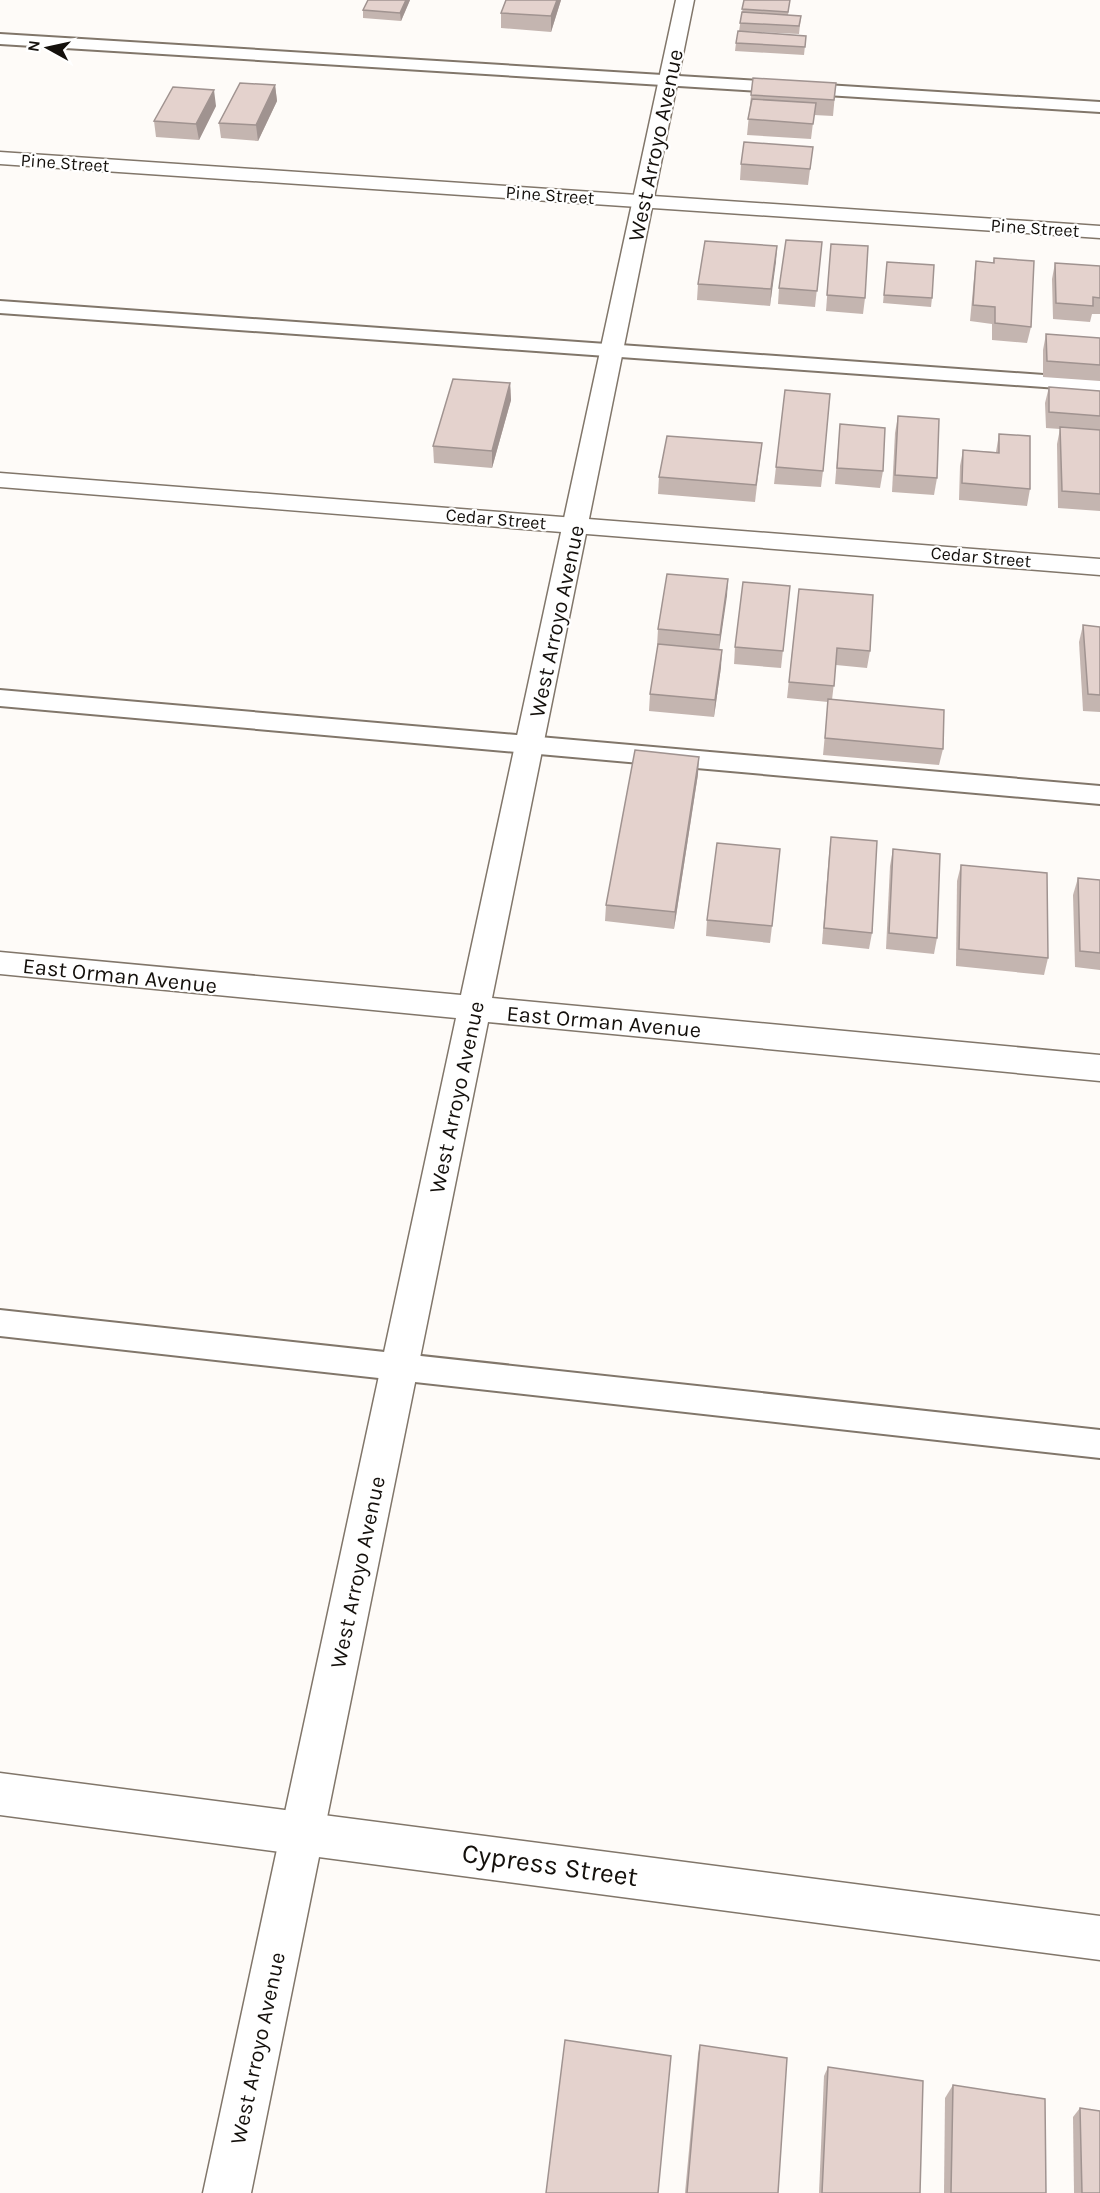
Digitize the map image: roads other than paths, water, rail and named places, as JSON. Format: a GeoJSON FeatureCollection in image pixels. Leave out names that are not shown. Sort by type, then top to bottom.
{"type":"FeatureCollection","features":[{"type":"Feature","properties":{"kind":"street","name":"West Arroyo Avenue"},"geometry":{"type":"LineString","coordinates":[[227,2193],[685,0]]}},
{"type":"Feature","properties":{"kind":"street","name":"Pine Street"},"geometry":{"type":"LineString","coordinates":[[0,159],[1100,232]]}},
{"type":"Feature","properties":{"kind":"street","name":"Cedar Street"},"geometry":{"type":"LineString","coordinates":[[0,480],[1100,567]]}},
{"type":"Feature","properties":{"kind":"street","name":"East Orman Avenue"},"geometry":{"type":"LineString","coordinates":[[0,963],[1100,1068]]}},
{"type":"Feature","properties":{"kind":"street","name":"Cypress Street"},"geometry":{"type":"LineString","coordinates":[[0,1794],[1100,1938]]}},
{"type":"Feature","properties":{"kind":"lane"},"geometry":{"type":"LineString","coordinates":[[0,39],[1100,107]]}},
{"type":"Feature","properties":{"kind":"lane"},"geometry":{"type":"LineString","coordinates":[[0,307],[1100,385]]}},
{"type":"Feature","properties":{"kind":"lane"},"geometry":{"type":"LineString","coordinates":[[0,698],[1100,795]]}},
{"type":"Feature","properties":{"kind":"lane"},"geometry":{"type":"LineString","coordinates":[[0,1323],[1100,1444]]}}]}
